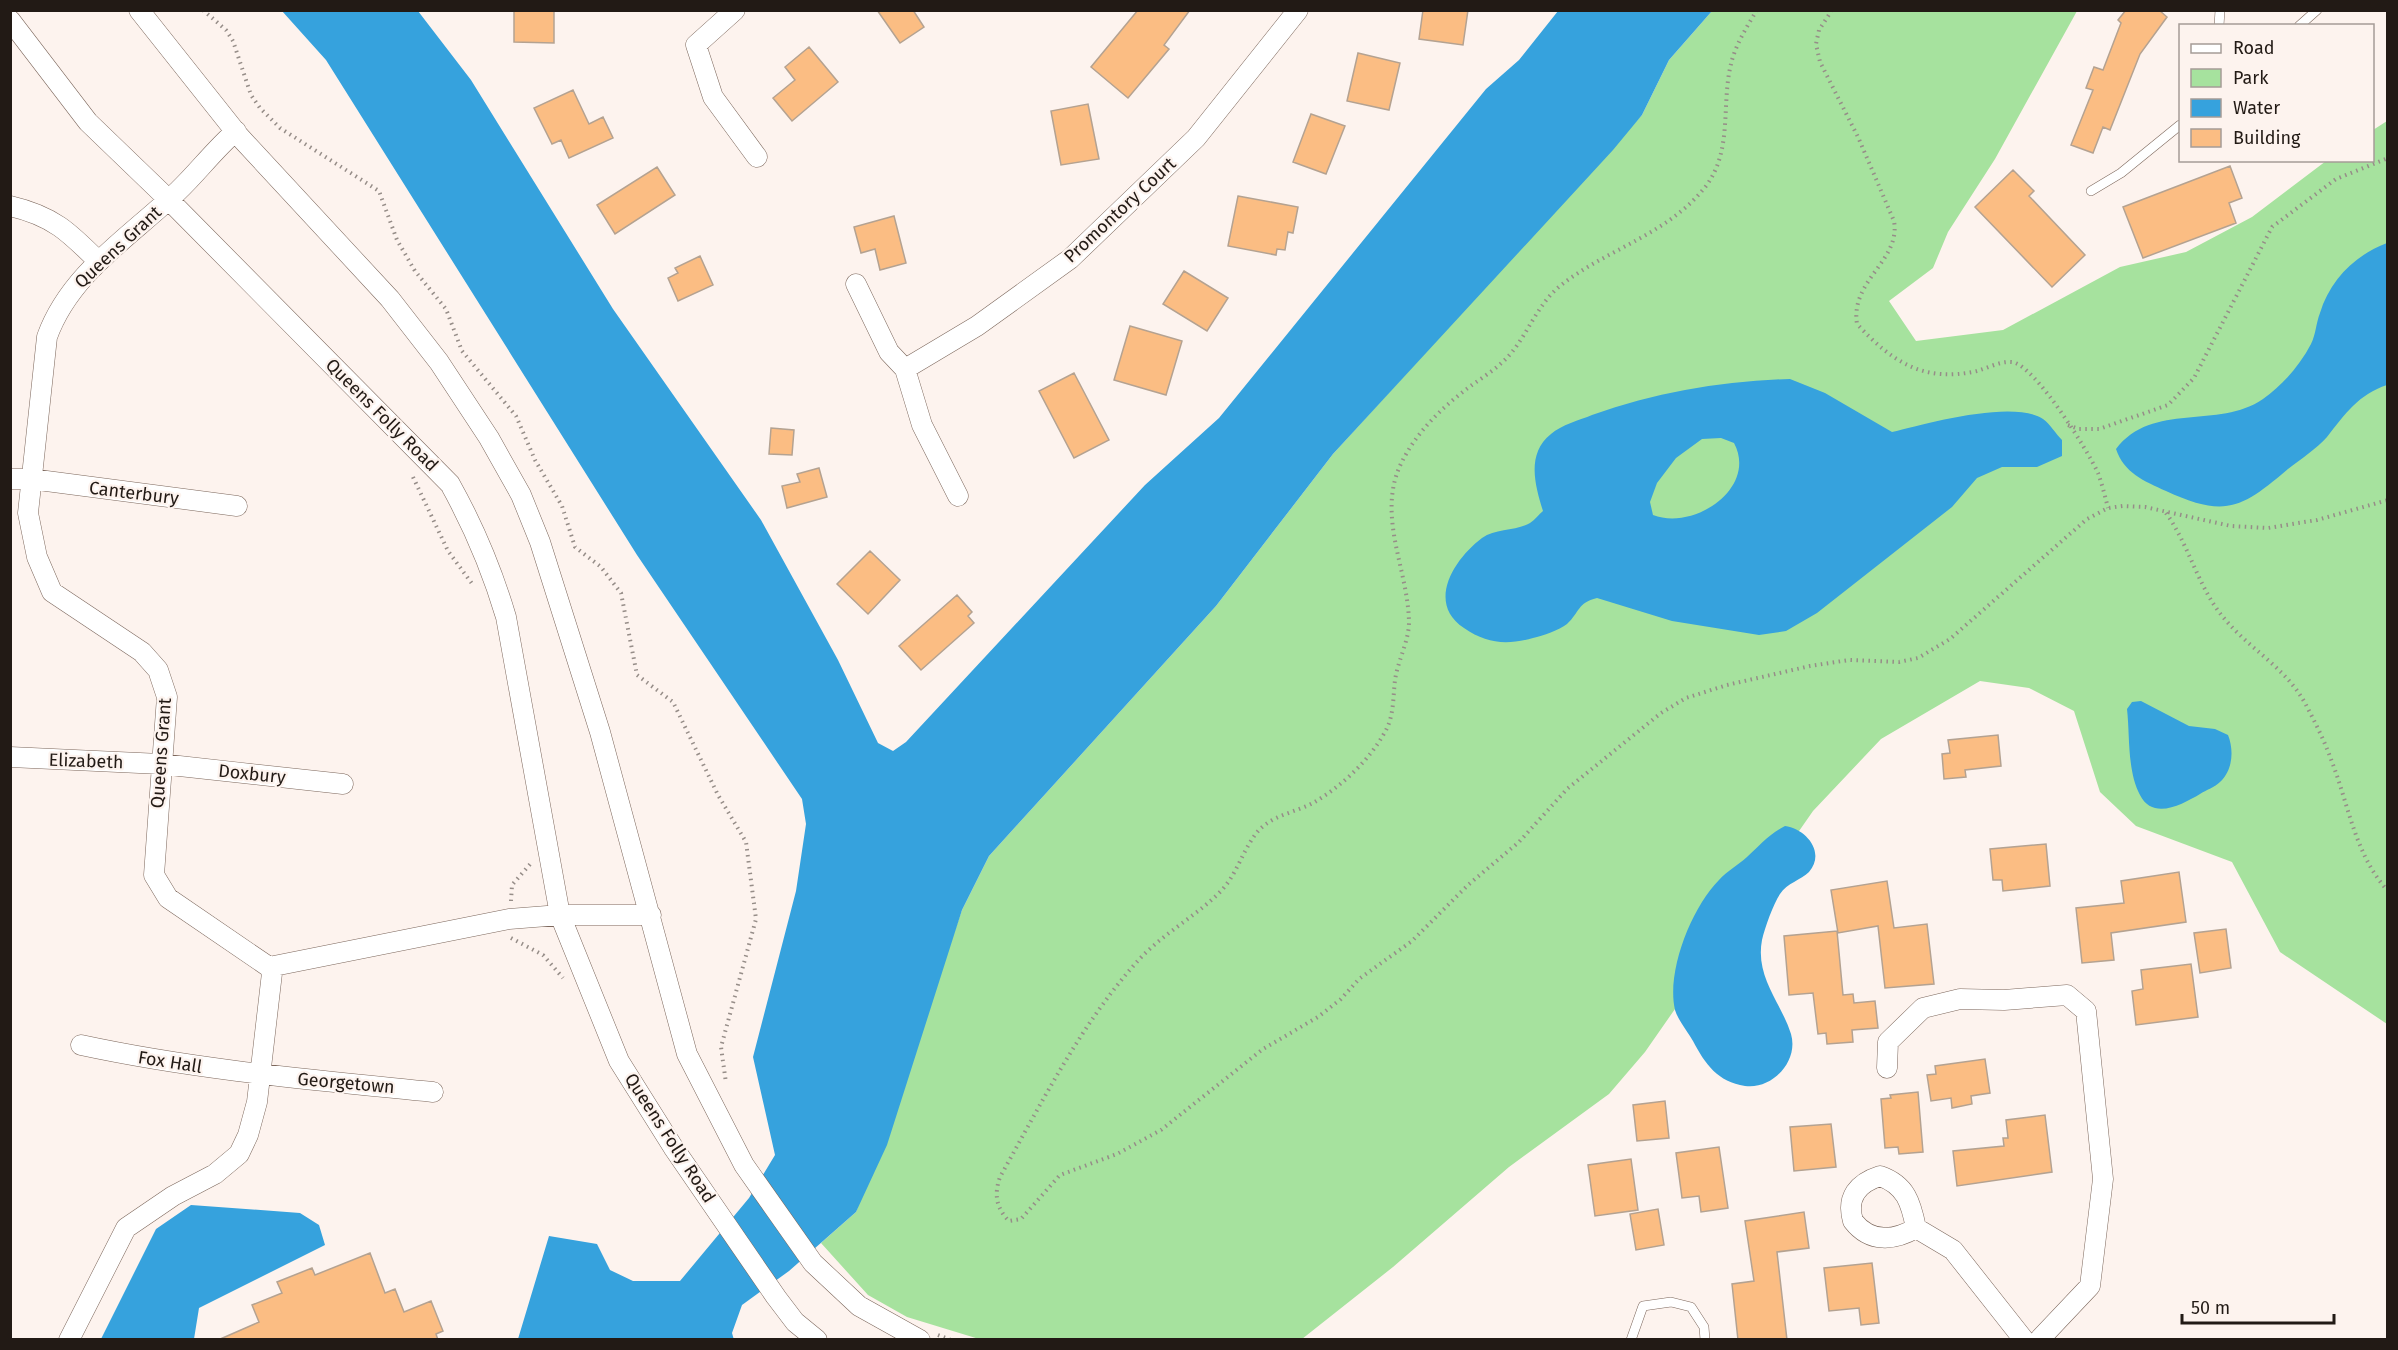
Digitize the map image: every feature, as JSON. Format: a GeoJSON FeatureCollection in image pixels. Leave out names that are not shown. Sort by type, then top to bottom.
{"type":"FeatureCollection","features":[{"type":"Feature","properties":{"kind":"street"},"geometry":{"type":"LineString","coordinates":[[139,10],[236,131],[390,299],[440,362],[489,438],[521,495],[540,542],[600,732],[687,1054],[744,1165],[813,1263],[859,1306],[920,1340]]}},
{"type":"Feature","properties":{"kind":"street"},"geometry":{"type":"LineString","coordinates":[[735,10],[696,45],[713,97],[757,157]]}},
{"type":"Feature","properties":{"kind":"street","name":"Promontory Court"},"geometry":{"type":"LineString","coordinates":[[905,369],[977,326],[1070,259],[1196,138],[1298,10]]}},
{"type":"Feature","properties":{"kind":"street","name":"Queens Folly Road"},"geometry":{"type":"LineString","coordinates":[[10,20],[88,122],[169,200],[450,484],[470,520],[493,574],[506,617],[560,915],[619,1061],[776,1298],[795,1322],[817,1340]]}},
{"type":"Feature","properties":{"kind":"street","name":"Queens Grant"},"geometry":{"type":"LineString","coordinates":[[236,131],[169,200],[98,261],[69,292],[55,314],[47,337],[28,513],[37,557],[52,592],[142,652],[158,670],[167,697],[154,875],[168,898],[269,967]]}},
{"type":"Feature","properties":{"kind":"street"},"geometry":{"type":"LineString","coordinates":[[10,206],[51,219],[67,230],[98,261]]}},
{"type":"Feature","properties":{"kind":"street"},"geometry":{"type":"LineString","coordinates":[[856,285],[889,352],[905,369],[922,425],[958,496]]}},
{"type":"Feature","properties":{"kind":"street","name":"Canterbury"},"geometry":{"type":"LineString","coordinates":[[10,479],[31,479],[237,506]]}},
{"type":"Feature","properties":{"kind":"street","name":"Elizabeth"},"geometry":{"type":"LineString","coordinates":[[10,758],[161,764]]}},
{"type":"Feature","properties":{"kind":"street","name":"Doxbury"},"geometry":{"type":"LineString","coordinates":[[161,764],[343,784]]}},
{"type":"Feature","properties":{"kind":"street"},"geometry":{"type":"LineString","coordinates":[[69,1340],[126,1228],[173,1196],[215,1174],[239,1155],[248,1135],[257,1102],[272,973],[269,967],[509,919],[560,915],[651,915]]}},
{"type":"Feature","properties":{"kind":"street"},"geometry":{"type":"LineString","coordinates":[[1887,1068],[1888,1042],[1923,1008],[1960,999],[2004,1000],[2067,995],[2086,1011],[2103,1179],[2090,1286],[2039,1340]]}},
{"type":"Feature","properties":{"kind":"street","name":"Fox Hall"},"geometry":{"type":"LineString","coordinates":[[81,1045],[152,1061],[260,1075]]}},
{"type":"Feature","properties":{"kind":"street","name":"Georgetown"},"geometry":{"type":"LineString","coordinates":[[260,1075],[433,1092]]}},
{"type":"Feature","properties":{"kind":"street"},"geometry":{"type":"LineString","coordinates":[[1916,1228],[1953,1250],[2024,1340]]}},
{"type":"Feature","properties":{"kind":"lane"},"geometry":{"type":"LineString","coordinates":[[2301,24],[2317,10]]}},
{"type":"Feature","properties":{"kind":"lane"},"geometry":{"type":"LineString","coordinates":[[2091,191],[2121,173],[2179,127]]}},
{"type":"Feature","properties":{"kind":"lane"},"geometry":{"type":"LineString","coordinates":[[1631,1340],[1643,1306],[1671,1302],[1691,1307],[1704,1327],[1705,1340]]}},
{"type":"Feature","properties":{"kind":"path"},"geometry":{"type":"LineString","coordinates":[[1757,10],[1731,61],[1722,150],[1713,175],[1702,190],[1644,238],[1561,285],[1546,300],[1512,352],[1495,369],[1448,404],[1408,449],[1392,488],[1391,508],[1409,624],[1396,676],[1392,716],[1387,730],[1361,765],[1337,786],[1312,803],[1263,826],[1254,836],[1233,876],[1220,892],[1137,961],[1104,1002],[1000,1177],[995,1191],[1003,1214],[1010,1221],[1021,1219],[1060,1175],[1117,1154],[1161,1130],[1263,1049],[1318,1017],[1341,999],[1359,979],[1412,941],[1468,885],[1519,842],[1567,789],[1661,713],[1686,698],[1727,685],[1810,666],[1849,660],[1899,662],[1918,658],[1950,639],[2087,519],[2108,508],[2145,507],[2231,526],[2268,528],[2317,520],[2388,500]]}},
{"type":"Feature","properties":{"kind":"path"},"geometry":{"type":"LineString","coordinates":[[1832,10],[1819,30],[1816,44],[1820,62],[1858,137],[1894,220],[1896,232],[1893,244],[1858,297],[1855,310],[1857,324],[1903,366],[1922,373],[1960,373],[2013,362],[2038,380],[2097,472],[2108,508]]}},
{"type":"Feature","properties":{"kind":"path"},"geometry":{"type":"LineString","coordinates":[[2068,425],[2079,429],[2099,429],[2168,405],[2194,378],[2272,227],[2336,179],[2388,158]]}},
{"type":"Feature","properties":{"kind":"path"},"geometry":{"type":"LineString","coordinates":[[408,467],[429,505],[448,551],[479,595]]}},
{"type":"Feature","properties":{"kind":"path"},"geometry":{"type":"LineString","coordinates":[[2166,512],[2223,617],[2283,672],[2304,702],[2332,761],[2356,839],[2367,863],[2388,891]]}},
{"type":"Feature","properties":{"kind":"path"},"geometry":{"type":"LineString","coordinates":[[2388,543],[2388,551]]}},
{"type":"Feature","properties":{"kind":"path"},"geometry":{"type":"LineString","coordinates":[[534,859],[512,885],[509,919],[511,940],[543,955],[569,985]]}},
{"type":"Feature","properties":{"kind":"green space"},"geometry":{"type":"Polygon","coordinates":[[[1712,11],[2077,11],[1995,159],[1948,232],[1933,268],[1889,301],[1916,341],[2003,330],[2120,267],[2186,252],[2252,217],[2325,162],[2374,162],[2374,129],[2387,121],[2387,1024],[2280,952],[2232,862],[2136,826],[2100,792],[2074,711],[2029,688],[1980,681],[1881,739],[1813,811],[1645,1052],[1609,1094],[1509,1167],[1393,1267],[1302,1339],[979,1339],[907,1317],[868,1295],[821,1243],[856,1212],[962,910],[989,856],[1216,606],[1333,454],[1642,115],[1669,60],[1712,11]]]}},
{"type":"Feature","properties":{"kind":"water"},"geometry":{"type":"Polygon","coordinates":[[[282,11],[418,11],[471,80],[613,309],[761,520],[838,660],[878,743],[893,751],[906,742],[1145,485],[1219,418],[1486,89],[1519,60],[1558,11],[1712,11],[1669,60],[1642,115],[1613,150],[1333,454],[1216,606],[989,856],[962,910],[887,1145],[856,1212],[789,1271],[742,1305],[732,1333],[734,1340],[518,1339],[549,1236],[597,1244],[610,1270],[633,1281],[680,1281],[749,1198],[775,1155],[753,1057],[796,891],[806,824],[802,799],[637,555],[326,60],[282,11]]]}},
{"type":"Feature","properties":{"kind":"water"},"geometry":{"type":"Polygon","coordinates":[[[2387,243],[2387,385],[2360,399],[2313,450],[2257,493],[2232,505],[2203,505],[2186,499],[2143,480],[2124,464],[2116,449],[2131,434],[2148,425],[2167,420],[2226,413],[2245,408],[2263,399],[2290,374],[2307,352],[2313,340],[2324,301],[2337,280],[2364,254],[2387,243]]]}},
{"type":"Feature","properties":{"kind":"water"},"geometry":{"type":"Polygon","coordinates":[[[1790,379],[1825,393],[1892,432],[1969,415],[2011,411],[2029,413],[2043,419],[2062,440],[2062,456],[2037,467],[2002,467],[1977,478],[1952,507],[1817,613],[1786,631],[1759,635],[1672,621],[1597,598],[1582,605],[1571,620],[1560,628],[1541,636],[1514,642],[1497,642],[1481,637],[1464,628],[1453,618],[1447,606],[1446,594],[1448,582],[1462,557],[1482,538],[1524,526],[1532,522],[1543,511],[1535,480],[1535,460],[1543,442],[1555,431],[1592,415],[1665,394],[1740,382],[1790,379]],[[1721,438],[1702,439],[1676,458],[1657,483],[1650,502],[1653,515],[1669,518],[1686,517],[1718,502],[1730,490],[1737,475],[1739,460],[1734,443],[1721,438]]]}},
{"type":"Feature","properties":{"kind":"water"},"geometry":{"type":"Polygon","coordinates":[[[2141,701],[2189,726],[2215,729],[2228,735],[2231,747],[2230,766],[2220,782],[2177,806],[2160,809],[2146,803],[2140,795],[2133,775],[2127,709],[2132,702],[2141,701]]]}},
{"type":"Feature","properties":{"kind":"water"},"geometry":{"type":"Polygon","coordinates":[[[1785,826],[1793,828],[1806,837],[1814,849],[1815,857],[1809,872],[1786,887],[1780,894],[1762,940],[1762,966],[1765,978],[1787,1022],[1791,1034],[1791,1054],[1781,1072],[1774,1078],[1755,1086],[1745,1086],[1727,1081],[1713,1071],[1702,1057],[1675,1010],[1674,977],[1691,923],[1709,892],[1725,874],[1769,836],[1785,826]]]}},
{"type":"Feature","properties":{"kind":"water"},"geometry":{"type":"Polygon","coordinates":[[[191,1205],[300,1213],[319,1225],[325,1245],[199,1308],[194,1339],[101,1339],[156,1229],[191,1205]]]}},
{"type":"Feature","properties":{"kind":"building"},"geometry":{"type":"Polygon","coordinates":[[[514,10],[554,10],[554,43],[514,42],[514,10]]]}},
{"type":"Feature","properties":{"kind":"building"},"geometry":{"type":"Polygon","coordinates":[[[877,10],[913,10],[924,27],[900,43],[877,10]]]}},
{"type":"Feature","properties":{"kind":"building"},"geometry":{"type":"Polygon","coordinates":[[[1138,10],[1190,10],[1164,45],[1169,49],[1128,98],[1091,67],[1138,10]]]}},
{"type":"Feature","properties":{"kind":"building"},"geometry":{"type":"Polygon","coordinates":[[[1423,10],[1468,10],[1463,45],[1419,39],[1423,10]]]}},
{"type":"Feature","properties":{"kind":"building"},"geometry":{"type":"Polygon","coordinates":[[[2126,10],[2159,10],[2167,17],[2140,54],[2110,130],[2103,127],[2093,153],[2071,145],[2093,90],[2086,88],[2094,67],[2103,70],[2121,23],[2118,20],[2126,10]]]}},
{"type":"Feature","properties":{"kind":"building"},"geometry":{"type":"Polygon","coordinates":[[[809,47],[838,82],[792,121],[773,98],[795,80],[785,67],[809,47]]]}},
{"type":"Feature","properties":{"kind":"building"},"geometry":{"type":"Polygon","coordinates":[[[1358,53],[1400,63],[1389,110],[1347,101],[1358,53]]]}},
{"type":"Feature","properties":{"kind":"building"},"geometry":{"type":"Polygon","coordinates":[[[573,90],[589,124],[603,117],[613,138],[569,158],[561,140],[552,144],[534,108],[573,90]]]}},
{"type":"Feature","properties":{"kind":"building"},"geometry":{"type":"Polygon","coordinates":[[[1088,104],[1099,159],[1061,165],[1051,111],[1088,104]]]}},
{"type":"Feature","properties":{"kind":"building"},"geometry":{"type":"Polygon","coordinates":[[[1311,114],[1345,126],[1326,174],[1293,162],[1311,114]]]}},
{"type":"Feature","properties":{"kind":"building"},"geometry":{"type":"Polygon","coordinates":[[[2230,166],[2242,198],[2229,203],[2236,223],[2143,258],[2123,207],[2230,166]]]}},
{"type":"Feature","properties":{"kind":"building"},"geometry":{"type":"Polygon","coordinates":[[[657,167],[675,195],[615,234],[597,205],[657,167]]]}},
{"type":"Feature","properties":{"kind":"building"},"geometry":{"type":"Polygon","coordinates":[[[2013,170],[2034,191],[2029,196],[2085,255],[2052,287],[1975,207],[2013,170]]]}},
{"type":"Feature","properties":{"kind":"building"},"geometry":{"type":"Polygon","coordinates":[[[1238,196],[1298,207],[1293,233],[1288,232],[1285,250],[1277,249],[1276,255],[1228,246],[1238,196]]]}},
{"type":"Feature","properties":{"kind":"building"},"geometry":{"type":"Polygon","coordinates":[[[894,216],[906,263],[880,270],[875,249],[861,253],[854,227],[894,216]]]}},
{"type":"Feature","properties":{"kind":"building"},"geometry":{"type":"Polygon","coordinates":[[[700,256],[713,285],[678,301],[668,278],[678,273],[675,268],[700,256]]]}},
{"type":"Feature","properties":{"kind":"building"},"geometry":{"type":"Polygon","coordinates":[[[1184,271],[1228,298],[1207,331],[1163,304],[1184,271]]]}},
{"type":"Feature","properties":{"kind":"building"},"geometry":{"type":"Polygon","coordinates":[[[1130,326],[1182,341],[1166,395],[1114,380],[1130,326]]]}},
{"type":"Feature","properties":{"kind":"building"},"geometry":{"type":"Polygon","coordinates":[[[1074,373],[1109,440],[1074,458],[1039,391],[1074,373]]]}},
{"type":"Feature","properties":{"kind":"building"},"geometry":{"type":"Polygon","coordinates":[[[771,428],[794,430],[792,455],[769,454],[771,428]]]}},
{"type":"Feature","properties":{"kind":"building"},"geometry":{"type":"Polygon","coordinates":[[[819,468],[827,497],[787,508],[782,486],[800,482],[797,474],[819,468]]]}},
{"type":"Feature","properties":{"kind":"building"},"geometry":{"type":"Polygon","coordinates":[[[870,551],[900,580],[868,614],[837,584],[870,551]]]}},
{"type":"Feature","properties":{"kind":"building"},"geometry":{"type":"Polygon","coordinates":[[[957,595],[972,612],[968,616],[974,623],[921,670],[899,646],[957,595]]]}},
{"type":"Feature","properties":{"kind":"building"},"geometry":{"type":"Polygon","coordinates":[[[1998,735],[2001,766],[1965,770],[1966,777],[1944,779],[1942,754],[1950,753],[1948,740],[1998,735]]]}},
{"type":"Feature","properties":{"kind":"building"},"geometry":{"type":"Polygon","coordinates":[[[2046,844],[2050,886],[2003,891],[2002,880],[1993,880],[1990,849],[2046,844]]]}},
{"type":"Feature","properties":{"kind":"building"},"geometry":{"type":"Polygon","coordinates":[[[2179,872],[2186,922],[2111,933],[2114,960],[2082,963],[2076,908],[2124,903],[2121,881],[2179,872]]]}},
{"type":"Feature","properties":{"kind":"building"},"geometry":{"type":"Polygon","coordinates":[[[1887,881],[1894,928],[1927,924],[1934,984],[1885,988],[1878,926],[1838,933],[1831,890],[1887,881]]]}},
{"type":"Feature","properties":{"kind":"building"},"geometry":{"type":"Polygon","coordinates":[[[2226,929],[2231,968],[2200,973],[2194,933],[2226,929]]]}},
{"type":"Feature","properties":{"kind":"building"},"geometry":{"type":"Polygon","coordinates":[[[1837,931],[1843,995],[1853,994],[1854,1003],[1875,1001],[1878,1028],[1852,1030],[1853,1042],[1827,1044],[1826,1033],[1818,1034],[1813,993],[1789,995],[1784,936],[1837,931]]]}},
{"type":"Feature","properties":{"kind":"building"},"geometry":{"type":"Polygon","coordinates":[[[2191,964],[2198,1017],[2136,1025],[2132,991],[2143,989],[2141,970],[2191,964]]]}},
{"type":"Feature","properties":{"kind":"building"},"geometry":{"type":"Polygon","coordinates":[[[1985,1059],[1990,1093],[1971,1096],[1972,1104],[1952,1108],[1951,1098],[1931,1101],[1927,1075],[1936,1074],[1935,1066],[1985,1059]]]}},
{"type":"Feature","properties":{"kind":"building"},"geometry":{"type":"Polygon","coordinates":[[[1918,1092],[1923,1152],[1899,1154],[1898,1147],[1885,1148],[1881,1099],[1891,1098],[1890,1095],[1918,1092]]]}},
{"type":"Feature","properties":{"kind":"building"},"geometry":{"type":"Polygon","coordinates":[[[1665,1101],[1669,1138],[1637,1141],[1633,1105],[1665,1101]]]}},
{"type":"Feature","properties":{"kind":"building"},"geometry":{"type":"Polygon","coordinates":[[[2045,1115],[2052,1172],[1957,1186],[1953,1151],[2004,1146],[2003,1138],[2008,1138],[2006,1120],[2045,1115]]]}},
{"type":"Feature","properties":{"kind":"building"},"geometry":{"type":"Polygon","coordinates":[[[1831,1124],[1836,1167],[1794,1171],[1790,1127],[1831,1124]]]}},
{"type":"Feature","properties":{"kind":"building"},"geometry":{"type":"Polygon","coordinates":[[[1719,1147],[1728,1208],[1701,1212],[1699,1196],[1682,1198],[1676,1153],[1719,1147]]]}},
{"type":"Feature","properties":{"kind":"building"},"geometry":{"type":"Polygon","coordinates":[[[1631,1159],[1638,1210],[1595,1216],[1588,1165],[1631,1159]]]}},
{"type":"Feature","properties":{"kind":"building"},"geometry":{"type":"Polygon","coordinates":[[[1658,1209],[1664,1245],[1636,1250],[1630,1214],[1658,1209]]]}},
{"type":"Feature","properties":{"kind":"building"},"geometry":{"type":"Polygon","coordinates":[[[1804,1212],[1809,1248],[1777,1252],[1787,1340],[1738,1340],[1732,1284],[1754,1281],[1745,1221],[1804,1212]]]}},
{"type":"Feature","properties":{"kind":"building"},"geometry":{"type":"Polygon","coordinates":[[[370,1253],[385,1293],[395,1289],[404,1312],[431,1301],[443,1331],[436,1334],[438,1340],[218,1340],[259,1322],[252,1305],[282,1293],[277,1282],[312,1268],[315,1275],[370,1253]]]}},
{"type":"Feature","properties":{"kind":"building"},"geometry":{"type":"Polygon","coordinates":[[[1872,1263],[1879,1323],[1861,1325],[1859,1308],[1829,1311],[1824,1268],[1872,1263]]]}}]}
